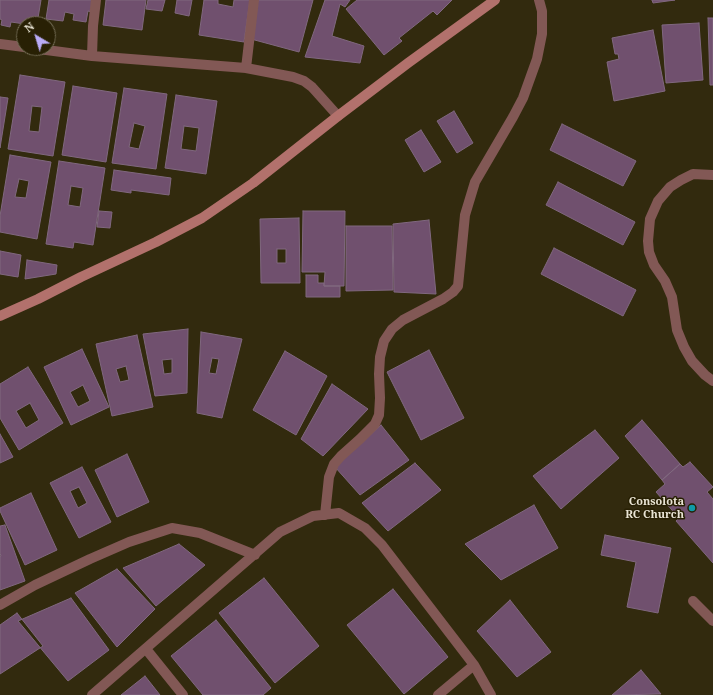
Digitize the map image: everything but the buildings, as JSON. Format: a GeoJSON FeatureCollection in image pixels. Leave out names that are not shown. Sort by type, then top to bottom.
{"type":"FeatureCollection","features":[{"type":"Feature","properties":{"kind":"street"},"geometry":{"type":"LineString","coordinates":[[92,56],[96,0]]}},
{"type":"Feature","properties":{"kind":"street"},"geometry":{"type":"LineString","coordinates":[[246,68],[254,0]]}},
{"type":"Feature","properties":{"kind":"street"},"geometry":{"type":"LineString","coordinates":[[0,316],[156,242],[202,218],[253,183],[408,63],[495,0]]}},
{"type":"Feature","properties":{"kind":"street"},"geometry":{"type":"LineString","coordinates":[[325,515],[329,477],[334,464],[375,424],[379,415],[380,357],[384,340],[392,329],[403,320],[443,299],[453,292],[458,286],[465,215],[476,182],[523,98],[537,59],[542,34],[542,11],[539,0]]}},
{"type":"Feature","properties":{"kind":"street"},"geometry":{"type":"LineString","coordinates":[[0,44],[16,46]]}},
{"type":"Feature","properties":{"kind":"street"},"geometry":{"type":"LineString","coordinates":[[56,51],[92,56],[246,68],[293,77],[304,81],[312,87],[338,116]]}},
{"type":"Feature","properties":{"kind":"street"},"geometry":{"type":"LineString","coordinates":[[713,175],[693,174],[670,187],[658,201],[650,219],[648,241],[654,265],[665,281],[672,297],[677,330],[684,348],[692,361],[713,381]]}},
{"type":"Feature","properties":{"kind":"street"},"geometry":{"type":"LineString","coordinates":[[92,695],[256,555],[280,532],[313,516],[339,513],[365,528],[382,545],[474,665],[491,695]]}},
{"type":"Feature","properties":{"kind":"street"},"geometry":{"type":"LineString","coordinates":[[0,605],[35,585],[90,559],[129,542],[172,528],[200,533],[256,555]]}},
{"type":"Feature","properties":{"kind":"street"},"geometry":{"type":"LineString","coordinates":[[693,601],[713,620]]}},
{"type":"Feature","properties":{"kind":"street"},"geometry":{"type":"LineString","coordinates":[[146,649],[183,695]]}},
{"type":"Feature","properties":{"kind":"street"},"geometry":{"type":"LineString","coordinates":[[438,695],[474,665]]}},
{"type":"Feature","properties":{"kind":"place","name":"Consolota RC Church"},"geometry":{"type":"Point","coordinates":[692,508]}}]}
